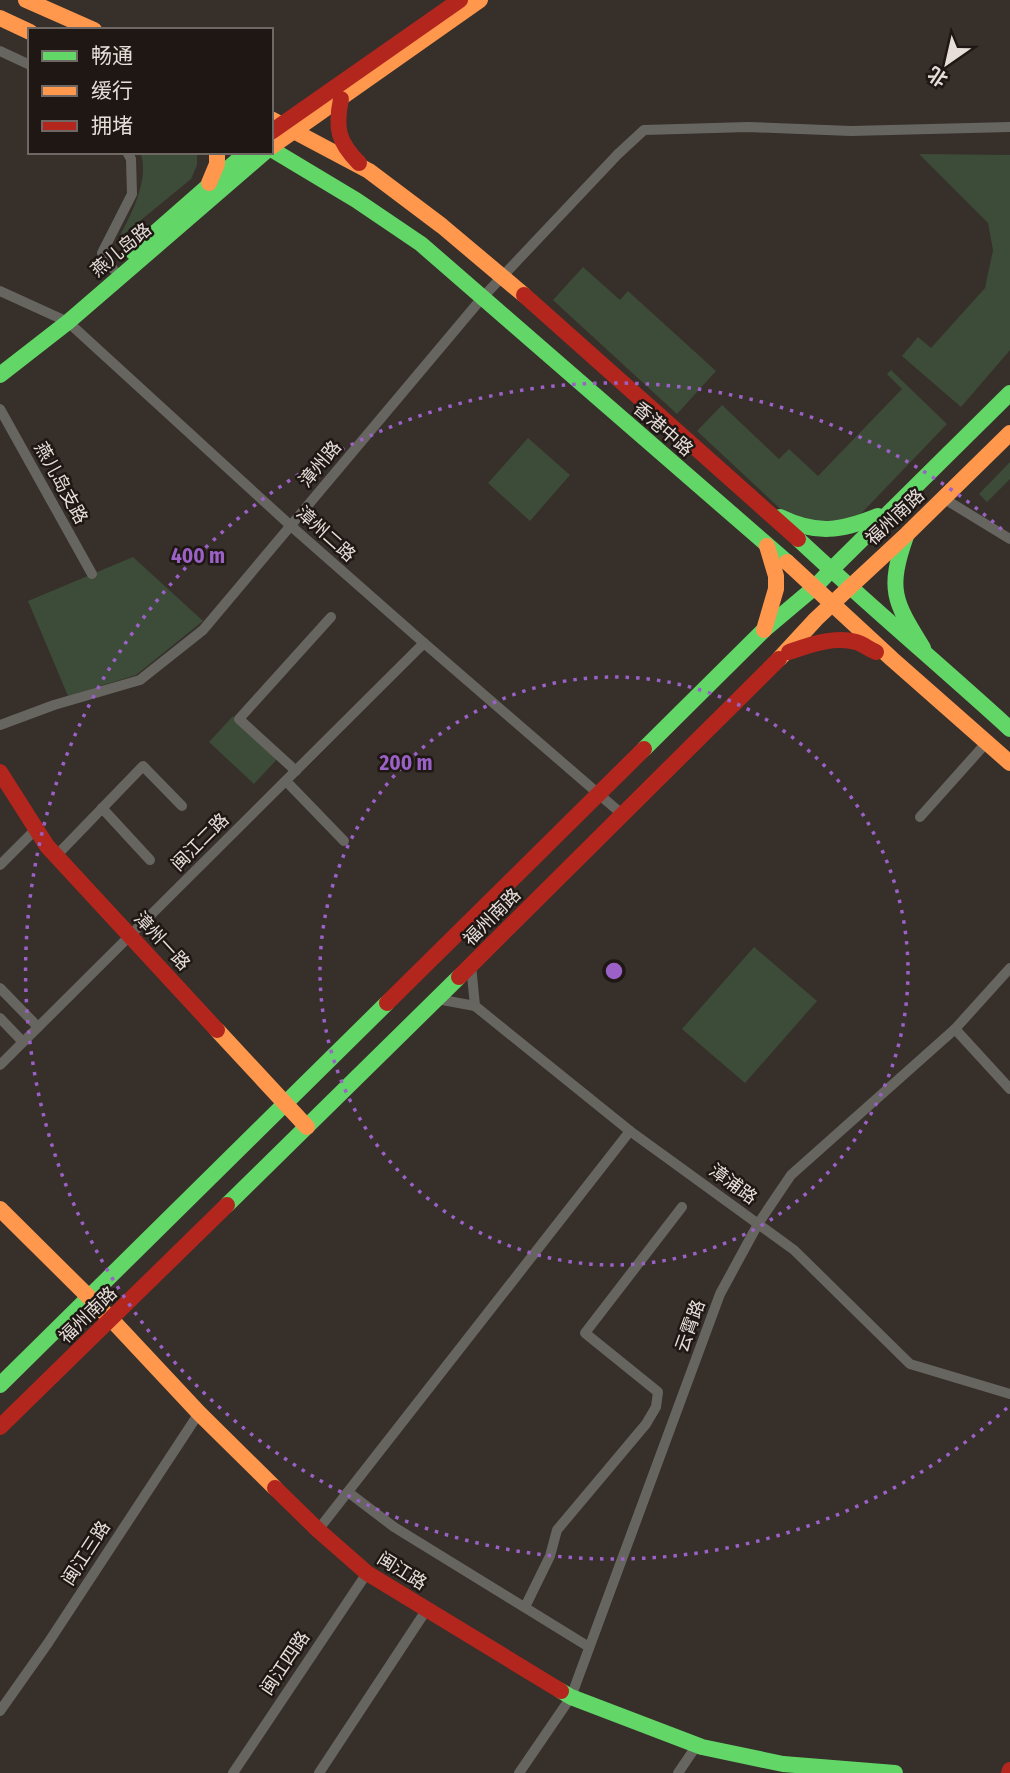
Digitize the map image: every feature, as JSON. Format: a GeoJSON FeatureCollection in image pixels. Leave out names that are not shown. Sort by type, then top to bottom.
{"type":"FeatureCollection","features":[{"type":"Feature","properties":{"kind":"main road"},"geometry":{"type":"LineString","coordinates":[[26,0],[89,28]]}},
{"type":"Feature","properties":{"kind":"main road"},"geometry":{"type":"LineString","coordinates":[[279,127],[460,0]]}},
{"type":"Feature","properties":{"kind":"main road"},"geometry":{"type":"LineString","coordinates":[[279,127],[341,99],[480,0]]}},
{"type":"Feature","properties":{"kind":"main road"},"geometry":{"type":"LineString","coordinates":[[0,18],[28,31]]}},
{"type":"Feature","properties":{"kind":"main road"},"geometry":{"type":"LineString","coordinates":[[341,99],[337,134],[347,151],[369,171]]}},
{"type":"Feature","properties":{"kind":"main road","name":"香港中路"},"geometry":{"type":"LineString","coordinates":[[279,127],[369,171],[442,226],[766,509],[862,599],[1010,729]]}},
{"type":"Feature","properties":{"kind":"main road","name":"香港中路"},"geometry":{"type":"LineString","coordinates":[[273,149],[421,244],[815,587],[1010,763]]}},
{"type":"Feature","properties":{"kind":"main road"},"geometry":{"type":"LineString","coordinates":[[207,187],[214,172],[217,154]]}},
{"type":"Feature","properties":{"kind":"main road","name":"燕儿岛路"},"geometry":{"type":"LineString","coordinates":[[0,362],[63,319],[113,269],[245,154]]}},
{"type":"Feature","properties":{"kind":"main road","name":"燕儿岛路"},"geometry":{"type":"LineString","coordinates":[[0,375],[63,319],[263,154]]}},
{"type":"Feature","properties":{"kind":"main road","name":"福州南路"},"geometry":{"type":"LineString","coordinates":[[0,1385],[764,631],[815,587],[1010,392]]}},
{"type":"Feature","properties":{"kind":"main road","name":"福州南路"},"geometry":{"type":"LineString","coordinates":[[0,1427],[623,815],[832,603],[1010,433]]}},
{"type":"Feature","properties":{"kind":"main road"},"geometry":{"type":"LineString","coordinates":[[766,509],[795,526],[823,530],[838,530],[887,513]]}},
{"type":"Feature","properties":{"kind":"main road"},"geometry":{"type":"LineString","coordinates":[[907,534],[893,580],[895,597],[926,653]]}},
{"type":"Feature","properties":{"kind":"main road"},"geometry":{"type":"LineString","coordinates":[[764,631],[776,589],[776,576],[767,546]]}},
{"type":"Feature","properties":{"kind":"main road"},"geometry":{"type":"LineString","coordinates":[[785,653],[818,642],[855,642],[892,659]]}},
{"type":"Feature","properties":{"kind":"main road","name":"漳州一路"},"geometry":{"type":"LineString","coordinates":[[0,772],[47,846],[307,1127]]}},
{"type":"Feature","properties":{"kind":"main road","name":"闽江路"},"geometry":{"type":"LineString","coordinates":[[0,1209],[111,1319],[199,1413],[318,1530],[367,1573],[571,1697],[697,1745],[783,1768],[895,1773]]}},
{"type":"Feature","properties":{"kind":"street"},"geometry":{"type":"LineString","coordinates":[[0,51],[28,64]]}},
{"type":"Feature","properties":{"kind":"street","name":"漳州路"},"geometry":{"type":"LineString","coordinates":[[0,725],[54,705],[140,680],[202,630],[482,298],[644,130],[748,127],[851,131],[1010,127]]}},
{"type":"Feature","properties":{"kind":"street"},"geometry":{"type":"LineString","coordinates":[[113,269],[102,253],[132,194],[131,159],[128,154]]}},
{"type":"Feature","properties":{"kind":"street","name":"漳州二路"},"geometry":{"type":"LineString","coordinates":[[0,291],[63,319],[291,526],[623,815]]}},
{"type":"Feature","properties":{"kind":"street","name":"燕儿岛支路"},"geometry":{"type":"LineString","coordinates":[[0,409],[92,574]]}},
{"type":"Feature","properties":{"kind":"street"},"geometry":{"type":"LineString","coordinates":[[943,498],[1010,539]]}},
{"type":"Feature","properties":{"kind":"street"},"geometry":{"type":"LineString","coordinates":[[296,771],[239,719],[331,617]]}},
{"type":"Feature","properties":{"kind":"street","name":"闽江二路"},"geometry":{"type":"LineString","coordinates":[[0,1065],[424,643]]}},
{"type":"Feature","properties":{"kind":"street"},"geometry":{"type":"LineString","coordinates":[[920,817],[987,742]]}},
{"type":"Feature","properties":{"kind":"street"},"geometry":{"type":"LineString","coordinates":[[56,856],[144,766],[182,806]]}},
{"type":"Feature","properties":{"kind":"street"},"geometry":{"type":"LineString","coordinates":[[286,781],[344,841]]}},
{"type":"Feature","properties":{"kind":"street"},"geometry":{"type":"LineString","coordinates":[[102,808],[150,860]]}},
{"type":"Feature","properties":{"kind":"street"},"geometry":{"type":"LineString","coordinates":[[0,865],[36,829]]}},
{"type":"Feature","properties":{"kind":"street"},"geometry":{"type":"LineString","coordinates":[[437,999],[475,1006],[471,965]]}},
{"type":"Feature","properties":{"kind":"street","name":"云霄路"},"geometry":{"type":"LineString","coordinates":[[520,1773],[571,1697],[720,1294],[758,1224],[791,1175],[955,1029],[1010,968]]}},
{"type":"Feature","properties":{"kind":"street"},"geometry":{"type":"LineString","coordinates":[[0,988],[38,1027]]}},
{"type":"Feature","properties":{"kind":"street","name":"漳浦路"},"geometry":{"type":"LineString","coordinates":[[475,1006],[631,1131],[794,1250],[910,1364],[1010,1394]]}},
{"type":"Feature","properties":{"kind":"street"},"geometry":{"type":"LineString","coordinates":[[0,1018],[23,1042]]}},
{"type":"Feature","properties":{"kind":"street"},"geometry":{"type":"LineString","coordinates":[[955,1029],[1010,1089]]}},
{"type":"Feature","properties":{"kind":"street"},"geometry":{"type":"LineString","coordinates":[[318,1530],[631,1131]]}},
{"type":"Feature","properties":{"kind":"street"},"geometry":{"type":"LineString","coordinates":[[524,1607],[550,1556],[557,1530],[646,1424],[656,1407],[658,1392],[585,1333],[682,1207]]}},
{"type":"Feature","properties":{"kind":"street","name":"闽江三路"},"geometry":{"type":"LineString","coordinates":[[0,1711],[48,1643],[199,1413]]}},
{"type":"Feature","properties":{"kind":"street"},"geometry":{"type":"LineString","coordinates":[[348,1492],[394,1527],[589,1647]]}},
{"type":"Feature","properties":{"kind":"street","name":"闽江四路"},"geometry":{"type":"LineString","coordinates":[[233,1773],[367,1573]]}},
{"type":"Feature","properties":{"kind":"street"},"geometry":{"type":"LineString","coordinates":[[319,1773],[427,1609]]}},
{"type":"Feature","properties":{"kind":"street"},"geometry":{"type":"LineString","coordinates":[[678,1773],[697,1745]]}},
{"type":"Feature","properties":{"kind":"green space"},"geometry":{"type":"Polygon","coordinates":[[[141,154],[197,154],[197,165],[191,179],[118,239],[138,197],[143,162],[141,154]]]}},
{"type":"Feature","properties":{"kind":"green space"},"geometry":{"type":"Polygon","coordinates":[[[919,154],[1010,155],[1010,350],[961,407],[902,356],[918,337],[931,348],[985,288],[993,250],[988,223],[919,154]]]}},
{"type":"Feature","properties":{"kind":"green space"},"geometry":{"type":"Polygon","coordinates":[[[583,267],[620,300],[628,291],[716,371],[677,414],[553,300],[583,267]]]}},
{"type":"Feature","properties":{"kind":"green space"},"geometry":{"type":"Polygon","coordinates":[[[891,370],[947,424],[854,521],[828,524],[788,516],[697,431],[722,405],[779,459],[789,449],[818,476],[902,389],[887,374],[891,370]]]}},
{"type":"Feature","properties":{"kind":"green space"},"geometry":{"type":"Polygon","coordinates":[[[528,438],[570,475],[530,521],[488,483],[528,438]]]}},
{"type":"Feature","properties":{"kind":"green space"},"geometry":{"type":"Polygon","coordinates":[[[1010,462],[1010,479],[987,502],[979,494],[1010,462]]]}},
{"type":"Feature","properties":{"kind":"green space"},"geometry":{"type":"Polygon","coordinates":[[[133,557],[203,621],[136,675],[68,696],[28,601],[133,557]]]}},
{"type":"Feature","properties":{"kind":"green space"},"geometry":{"type":"Polygon","coordinates":[[[233,716],[278,758],[254,784],[209,742],[233,716]]]}},
{"type":"Feature","properties":{"kind":"green space"},"geometry":{"type":"Polygon","coordinates":[[[754,947],[817,1001],[745,1083],[682,1029],[754,947]]]}},
{"type":"Feature","properties":{"kind":"traffic: fast"},"geometry":{"type":"LineString","coordinates":[[273,150],[356,200],[421,244],[787,562]]}},
{"type":"Feature","properties":{"kind":"traffic: fast"},"geometry":{"type":"LineString","coordinates":[[133,252],[245,154]]}},
{"type":"Feature","properties":{"kind":"traffic: fast"},"geometry":{"type":"LineString","coordinates":[[0,375],[68,322],[263,154]]}},
{"type":"Feature","properties":{"kind":"traffic: fast"},"geometry":{"type":"LineString","coordinates":[[831,570],[1010,393]]}},
{"type":"Feature","properties":{"kind":"traffic: fast"},"geometry":{"type":"LineString","coordinates":[[780,517],[806,527],[829,529],[878,516]]}},
{"type":"Feature","properties":{"kind":"traffic: fast"},"geometry":{"type":"LineString","coordinates":[[906,536],[897,570],[896,595],[905,618],[923,648]]}},
{"type":"Feature","properties":{"kind":"traffic: fast"},"geometry":{"type":"LineString","coordinates":[[798,539],[1010,729]]}},
{"type":"Feature","properties":{"kind":"traffic: fast"},"geometry":{"type":"LineString","coordinates":[[644,749],[764,630],[831,570]]}},
{"type":"Feature","properties":{"kind":"traffic: fast"},"geometry":{"type":"LineString","coordinates":[[227,1205],[459,977]]}},
{"type":"Feature","properties":{"kind":"traffic: fast"},"geometry":{"type":"LineString","coordinates":[[0,1385],[387,1003]]}},
{"type":"Feature","properties":{"kind":"traffic: fast"},"geometry":{"type":"LineString","coordinates":[[561,1691],[702,1747],[783,1764],[895,1773]]}},
{"type":"Feature","properties":{"kind":"traffic: slow"},"geometry":{"type":"LineString","coordinates":[[26,0],[89,28]]}},
{"type":"Feature","properties":{"kind":"traffic: slow"},"geometry":{"type":"LineString","coordinates":[[273,146],[480,0]]}},
{"type":"Feature","properties":{"kind":"traffic: slow"},"geometry":{"type":"LineString","coordinates":[[0,18],[28,31]]}},
{"type":"Feature","properties":{"kind":"traffic: slow"},"geometry":{"type":"LineString","coordinates":[[273,120],[369,171],[442,226],[524,295]]}},
{"type":"Feature","properties":{"kind":"traffic: slow"},"geometry":{"type":"LineString","coordinates":[[209,183],[217,164],[217,154]]}},
{"type":"Feature","properties":{"kind":"traffic: slow"},"geometry":{"type":"LineString","coordinates":[[850,587],[1010,433]]}},
{"type":"Feature","properties":{"kind":"traffic: slow"},"geometry":{"type":"LineString","coordinates":[[764,630],[776,589],[776,576],[767,546]]}},
{"type":"Feature","properties":{"kind":"traffic: slow"},"geometry":{"type":"LineString","coordinates":[[787,562],[1010,763]]}},
{"type":"Feature","properties":{"kind":"traffic: slow"},"geometry":{"type":"LineString","coordinates":[[779,659],[850,587]]}},
{"type":"Feature","properties":{"kind":"traffic: slow"},"geometry":{"type":"LineString","coordinates":[[217,1030],[307,1127]]}},
{"type":"Feature","properties":{"kind":"traffic: slow"},"geometry":{"type":"LineString","coordinates":[[0,1209],[275,1488]]}},
{"type":"Feature","properties":{"kind":"traffic: jam"},"geometry":{"type":"LineString","coordinates":[[273,131],[460,0]]}},
{"type":"Feature","properties":{"kind":"traffic: jam"},"geometry":{"type":"LineString","coordinates":[[341,99],[338,118],[340,134],[346,148],[359,163]]}},
{"type":"Feature","properties":{"kind":"traffic: jam"},"geometry":{"type":"LineString","coordinates":[[524,295],[798,539]]}},
{"type":"Feature","properties":{"kind":"traffic: jam"},"geometry":{"type":"LineString","coordinates":[[789,652],[839,640],[856,642],[876,652]]}},
{"type":"Feature","properties":{"kind":"traffic: jam"},"geometry":{"type":"LineString","coordinates":[[459,977],[779,659]]}},
{"type":"Feature","properties":{"kind":"traffic: jam"},"geometry":{"type":"LineString","coordinates":[[387,1003],[644,749]]}},
{"type":"Feature","properties":{"kind":"traffic: jam"},"geometry":{"type":"LineString","coordinates":[[0,772],[47,846],[217,1030]]}},
{"type":"Feature","properties":{"kind":"traffic: jam"},"geometry":{"type":"LineString","coordinates":[[0,1427],[227,1205]]}},
{"type":"Feature","properties":{"kind":"traffic: jam"},"geometry":{"type":"LineString","coordinates":[[275,1488],[367,1573],[561,1691]]}}]}
